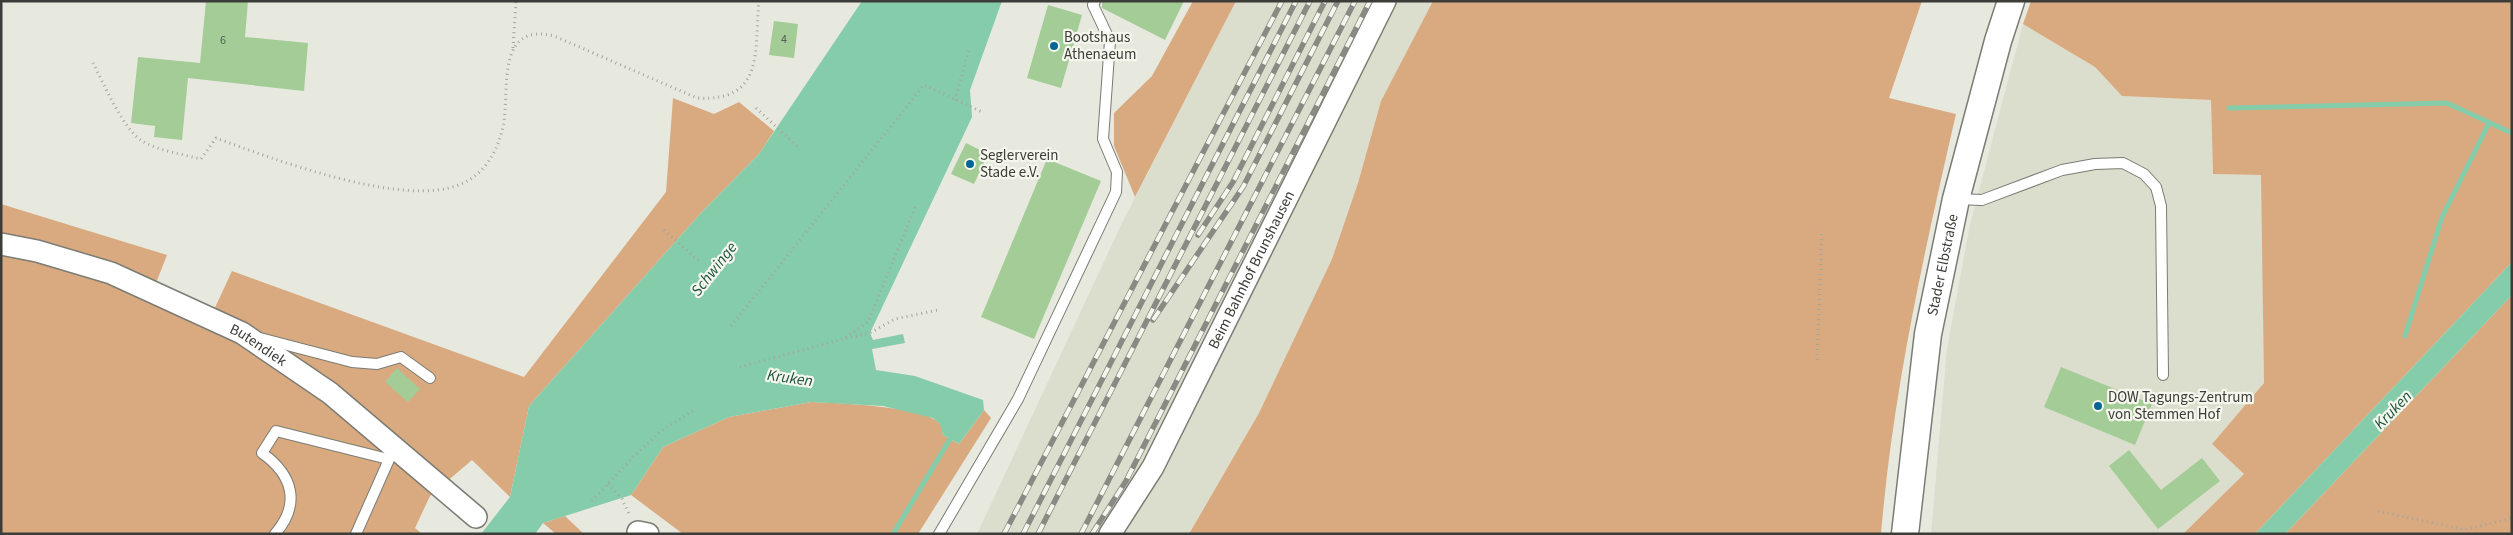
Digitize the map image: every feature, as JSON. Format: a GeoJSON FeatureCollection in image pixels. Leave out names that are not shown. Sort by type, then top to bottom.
{"type":"FeatureCollection","features":[{"type":"Feature","properties":{"kind":"street","name":"Beim Bahnhof Brunshausen"},"geometry":{"type":"LineString","coordinates":[[1110,534],[1153,467],[1385,1]]}},
{"type":"Feature","properties":{"kind":"street","name":"Stader Elbstraße"},"geometry":{"type":"LineString","coordinates":[[1905,534],[1928,334],[1956,199],[1998,41],[2011,1]]}},
{"type":"Feature","properties":{"kind":"street","name":"Butendiek"},"geometry":{"type":"LineString","coordinates":[[1,244],[37,251],[111,273],[242,333],[330,393],[391,453],[476,517]]}},
{"type":"Feature","properties":{"kind":"lane"},"geometry":{"type":"LineString","coordinates":[[939,534],[1018,399],[1116,192],[1117,172],[1103,139],[1110,41],[1093,5],[1095,1]]}},
{"type":"Feature","properties":{"kind":"lane"},"geometry":{"type":"LineString","coordinates":[[1956,199],[1982,200],[2062,170],[2095,164],[2123,163],[2144,174],[2156,187],[2161,206],[2163,376]]}},
{"type":"Feature","properties":{"kind":"lane"},"geometry":{"type":"LineString","coordinates":[[242,333],[352,362],[377,364],[401,357],[430,378]]}},
{"type":"Feature","properties":{"kind":"lane"},"geometry":{"type":"LineString","coordinates":[[275,534],[288,516],[291,502],[290,486],[282,472],[262,453],[276,431],[391,453],[356,534]]}},
{"type":"Feature","properties":{"kind":"path"},"geometry":{"type":"LineString","coordinates":[[513,48],[516,1]]}},
{"type":"Feature","properties":{"kind":"path"},"geometry":{"type":"LineString","coordinates":[[93,63],[129,127],[141,140],[156,147],[201,159],[216,138],[358,184],[416,191],[440,190],[462,184],[480,172],[495,151],[504,123],[508,59],[513,48],[520,40],[542,33],[554,36],[697,98],[716,99],[732,94],[746,85],[753,68],[759,1]]}},
{"type":"Feature","properties":{"kind":"path"},"geometry":{"type":"LineString","coordinates":[[955,100],[969,49]]}},
{"type":"Feature","properties":{"kind":"path"},"geometry":{"type":"LineString","coordinates":[[731,326],[924,86],[982,112]]}},
{"type":"Feature","properties":{"kind":"path"},"geometry":{"type":"LineString","coordinates":[[756,108],[800,149]]}},
{"type":"Feature","properties":{"kind":"path"},"geometry":{"type":"LineString","coordinates":[[843,339],[868,322],[916,205]]}},
{"type":"Feature","properties":{"kind":"path"},"geometry":{"type":"LineString","coordinates":[[664,230],[701,263]]}},
{"type":"Feature","properties":{"kind":"path"},"geometry":{"type":"LineString","coordinates":[[1816,360],[1822,230]]}},
{"type":"Feature","properties":{"kind":"path"},"geometry":{"type":"LineString","coordinates":[[740,367],[870,333],[895,319],[938,310]]}},
{"type":"Feature","properties":{"kind":"path"},"geometry":{"type":"LineString","coordinates":[[592,501],[661,431],[694,410]]}},
{"type":"Feature","properties":{"kind":"path"},"geometry":{"type":"LineString","coordinates":[[608,484],[622,499]]}},
{"type":"Feature","properties":{"kind":"path"},"geometry":{"type":"LineString","coordinates":[[2378,512],[2465,530],[2512,518]]}},
{"type":"Feature","properties":{"kind":"shaded area"},"geometry":{"type":"Polygon","coordinates":[[[1193,1],[1236,1],[1135,197],[1114,146],[1114,113],[1152,76],[1193,1]]]}},
{"type":"Feature","properties":{"kind":"shaded area"},"geometry":{"type":"Polygon","coordinates":[[[1236,1],[1433,1],[1381,101],[1358,183],[1332,259],[1259,413],[1189,534],[977,534],[1122,223],[1236,1]]]}},
{"type":"Feature","properties":{"kind":"shaded area"},"geometry":{"type":"Polygon","coordinates":[[[1433,1],[1922,1],[1889,98],[1956,114],[1911,322],[1893,428],[1881,534],[1189,534],[1259,413],[1332,259],[1358,183],[1381,101],[1433,1]]]}},
{"type":"Feature","properties":{"kind":"shaded area"},"geometry":{"type":"Polygon","coordinates":[[[2031,1],[2512,1],[2512,262],[2255,534],[2183,534],[2244,474],[2212,444],[2264,383],[2261,175],[2213,174],[2211,100],[2122,96],[2095,67],[2023,24],[2031,1]]]}},
{"type":"Feature","properties":{"kind":"shaded area"},"geometry":{"type":"Polygon","coordinates":[[[2023,24],[2095,67],[2122,96],[2211,100],[2213,174],[2262,175],[2264,383],[2212,444],[2244,474],[2183,534],[1931,534],[1947,348],[1970,224],[2023,24]]]}},
{"type":"Feature","properties":{"kind":"shaded area"},"geometry":{"type":"Polygon","coordinates":[[[673,98],[714,114],[739,102],[774,131],[759,154],[701,213],[529,406],[510,497],[472,460],[430,496],[415,528],[422,534],[1,534],[1,204],[167,255],[149,301],[206,327],[232,271],[524,377],[666,192],[673,98]]]}},
{"type":"Feature","properties":{"kind":"shaded area"},"geometry":{"type":"Polygon","coordinates":[[[2512,295],[2512,534],[2285,534],[2512,295]]]}},
{"type":"Feature","properties":{"kind":"shaded area"},"geometry":{"type":"Polygon","coordinates":[[[811,402],[900,409],[918,413],[932,418],[940,424],[943,435],[959,444],[984,410],[991,418],[918,534],[683,534],[631,495],[663,447],[729,417],[811,402]]]}},
{"type":"Feature","properties":{"kind":"shaded area"},"geometry":{"type":"Polygon","coordinates":[[[565,516],[584,534],[556,534],[543,523],[565,516]]]}},
{"type":"Feature","properties":{"kind":"water"},"geometry":{"type":"Polygon","coordinates":[[[862,1],[1002,1],[970,90],[972,117],[870,333],[873,340],[903,334],[905,343],[872,349],[876,370],[915,376],[983,400],[984,410],[959,444],[943,435],[940,424],[933,418],[883,406],[811,402],[729,417],[663,447],[631,495],[543,523],[535,534],[481,534],[510,497],[529,406],[701,213],[759,154],[862,1]]]}},
{"type":"Feature","properties":{"kind":"water","name":"Kruken"},"geometry":{"type":"Polygon","coordinates":[[[2512,262],[2512,295],[2285,534],[2255,534],[2512,262]]]}},
{"type":"Feature","properties":{"kind":"building"},"geometry":{"type":"Polygon","coordinates":[[[206,1],[248,1],[245,37],[308,43],[304,91],[188,78],[182,140],[154,137],[155,126],[131,123],[138,57],[200,63],[206,1]]]}},
{"type":"Feature","properties":{"kind":"building"},"geometry":{"type":"Polygon","coordinates":[[[1102,1],[1184,1],[1165,40],[1102,8],[1102,1]]]}},
{"type":"Feature","properties":{"kind":"building","name":"Bootshaus Athenaeum"},"geometry":{"type":"Polygon","coordinates":[[[1048,5],[1082,15],[1061,88],[1027,78],[1048,5]]]}},
{"type":"Feature","properties":{"kind":"building"},"geometry":{"type":"Polygon","coordinates":[[[774,21],[798,24],[794,58],[769,55],[774,21]]]}},
{"type":"Feature","properties":{"kind":"building","name":"Seglerverein Stade e.V."},"geometry":{"type":"Polygon","coordinates":[[[966,143],[988,154],[974,184],[951,174],[966,143]]]}},
{"type":"Feature","properties":{"kind":"building"},"geometry":{"type":"Polygon","coordinates":[[[1047,159],[1101,181],[1034,339],[981,317],[1047,159]]]}},
{"type":"Feature","properties":{"kind":"building","name":"DOW Tagungs-Zentrum von Stemmen Hof"},"geometry":{"type":"Polygon","coordinates":[[[2061,367],[2152,404],[2135,445],[2044,407],[2061,367]]]}},
{"type":"Feature","properties":{"kind":"building"},"geometry":{"type":"Polygon","coordinates":[[[397,368],[420,389],[408,402],[385,382],[397,368]]]}},
{"type":"Feature","properties":{"kind":"building"},"geometry":{"type":"Polygon","coordinates":[[[2129,450],[2161,490],[2202,458],[2220,481],[2158,529],[2109,466],[2129,450]]]}},
{"type":"Feature","properties":{"kind":"waterway"},"geometry":{"type":"LineString","coordinates":[[2229,108],[2447,103],[2512,133]]}},
{"type":"Feature","properties":{"kind":"waterway"},"geometry":{"type":"LineString","coordinates":[[2405,336],[2442,217],[2489,123]]}},
{"type":"Feature","properties":{"kind":"waterway"},"geometry":{"type":"LineString","coordinates":[[893,534],[953,434]]}},
{"type":"Feature","properties":{"kind":"railway"},"geometry":{"type":"LineString","coordinates":[[1004,534],[1282,1]]}},
{"type":"Feature","properties":{"kind":"railway"},"geometry":{"type":"LineString","coordinates":[[1023,534],[1296,1]]}},
{"type":"Feature","properties":{"kind":"railway"},"geometry":{"type":"LineString","coordinates":[[1038,534],[1310,1]]}},
{"type":"Feature","properties":{"kind":"railway"},"geometry":{"type":"LineString","coordinates":[[1198,235],[1233,182],[1325,1]]}},
{"type":"Feature","properties":{"kind":"railway"},"geometry":{"type":"LineString","coordinates":[[1153,320],[1243,187],[1338,1]]}},
{"type":"Feature","properties":{"kind":"railway"},"geometry":{"type":"LineString","coordinates":[[1081,534],[1355,1]]}},
{"type":"Feature","properties":{"kind":"railway"},"geometry":{"type":"LineString","coordinates":[[1092,534],[1126,481],[1370,1]]}},
{"type":"Feature","properties":{"kind":"place","name":"Bootshaus Athenaeum"},"geometry":{"type":"Point","coordinates":[1054,46]}},
{"type":"Feature","properties":{"kind":"place","name":"Seglerverein Stade e.V."},"geometry":{"type":"Point","coordinates":[970,164]}},
{"type":"Feature","properties":{"kind":"place","name":"DOW Tagungs-Zentrum von Stemmen Hof"},"geometry":{"type":"Point","coordinates":[2098,406]}},
{"type":"Feature","properties":{"kind":"water label","name":"Schwinge"},"geometry":{"type":"Point","coordinates":[714,269]}}]}
